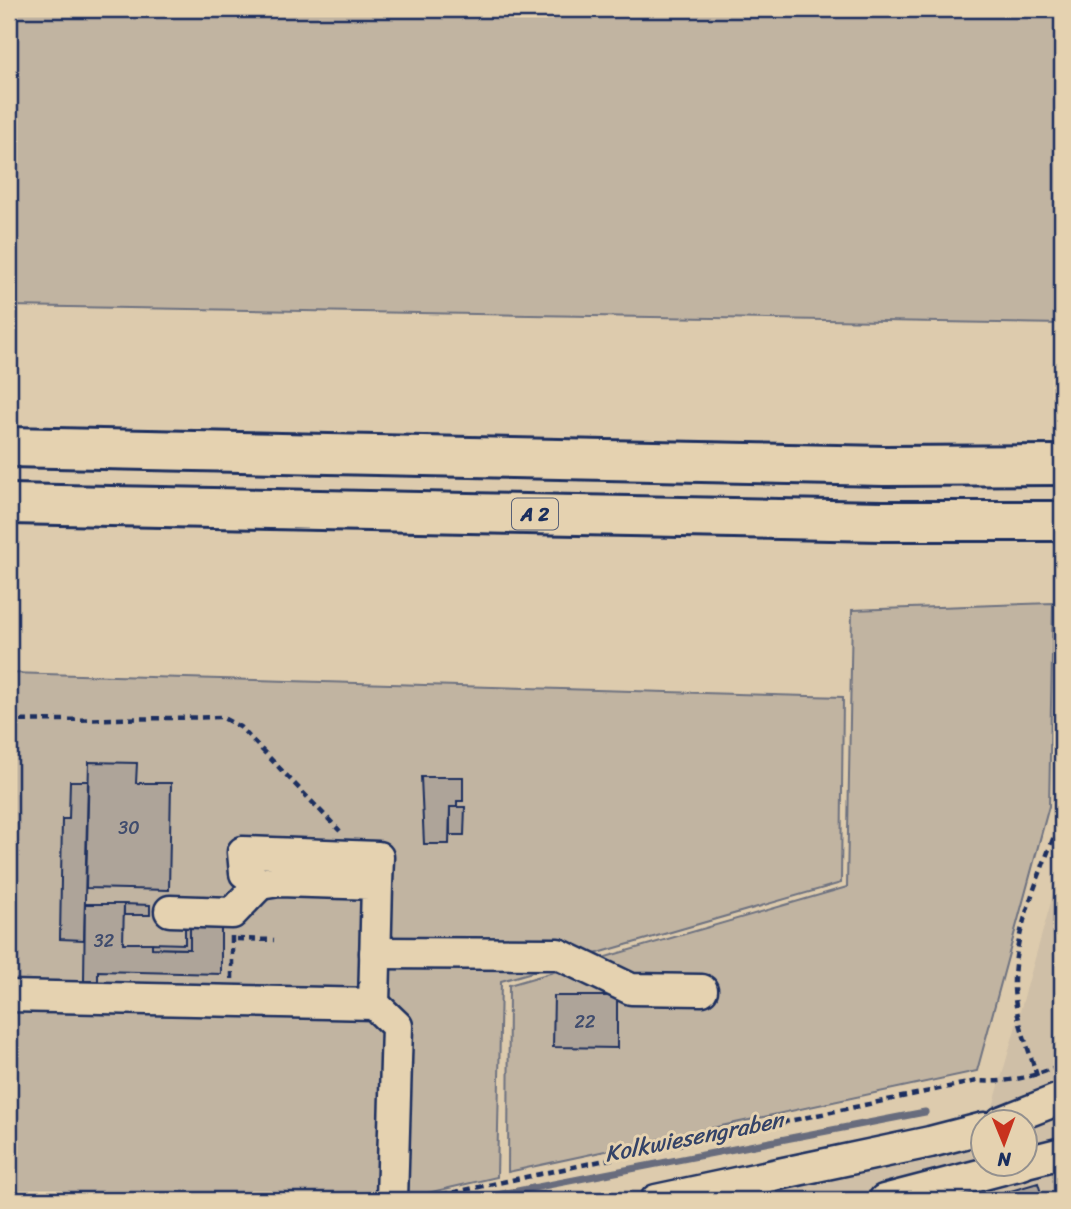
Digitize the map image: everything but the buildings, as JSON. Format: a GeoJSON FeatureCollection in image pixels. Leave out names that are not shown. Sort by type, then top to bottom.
{"type":"FeatureCollection","features":[{"type":"Feature","properties":{"kind":"highway"},"geometry":{"type":"LineString","coordinates":[[9,447],[884,466],[1062,465]]}},
{"type":"Feature","properties":{"kind":"highway","name":"A 2"},"geometry":{"type":"LineString","coordinates":[[9,504],[882,521],[1062,521]]}},
{"type":"Feature","properties":{"kind":"street"},"geometry":{"type":"LineString","coordinates":[[374,1004],[378,858],[243,852],[246,873],[260,884],[279,881],[377,884]]}},
{"type":"Feature","properties":{"kind":"street"},"geometry":{"type":"LineString","coordinates":[[170,911],[232,926],[260,884]]}},
{"type":"Feature","properties":{"kind":"street"},"geometry":{"type":"LineString","coordinates":[[375,953],[558,954],[631,989],[702,990]]}},
{"type":"Feature","properties":{"kind":"street"},"geometry":{"type":"LineString","coordinates":[[9,996],[374,1004],[397,1026],[393,1200]]}},
{"type":"Feature","properties":{"kind":"street"},"geometry":{"type":"LineString","coordinates":[[1037,1108],[1062,1098]]}},
{"type":"Feature","properties":{"kind":"street"},"geometry":{"type":"LineString","coordinates":[[656,1200],[970,1132]]}},
{"type":"Feature","properties":{"kind":"street"},"geometry":{"type":"LineString","coordinates":[[1040,1159],[1062,1153]]}},
{"type":"Feature","properties":{"kind":"street"},"geometry":{"type":"LineString","coordinates":[[884,1200],[970,1177]]}},
{"type":"Feature","properties":{"kind":"path"},"geometry":{"type":"LineString","coordinates":[[9,720],[220,717],[240,727],[341,831],[344,856]]}},
{"type":"Feature","properties":{"kind":"path"},"geometry":{"type":"LineString","coordinates":[[1037,1075],[1016,1006],[1014,982],[1025,922],[1062,814]]}},
{"type":"Feature","properties":{"kind":"path"},"geometry":{"type":"LineString","coordinates":[[232,1001],[232,926],[274,940]]}},
{"type":"Feature","properties":{"kind":"path"},"geometry":{"type":"LineString","coordinates":[[418,1200],[977,1081],[1002,1083],[1037,1075],[1062,1065]]}},
{"type":"Feature","properties":{"kind":"shaded area"},"geometry":{"type":"Polygon","coordinates":[[[9,9],[1062,9],[1062,324],[9,306],[9,9]]]}},
{"type":"Feature","properties":{"kind":"shaded area"},"geometry":{"type":"Polygon","coordinates":[[[1053,603],[1049,806],[977,1071],[508,1172],[509,985],[847,887],[852,610],[1053,603]]]}},
{"type":"Feature","properties":{"kind":"shaded area"},"geometry":{"type":"Polygon","coordinates":[[[9,673],[843,697],[841,883],[501,981],[497,1177],[397,1200],[9,1200],[9,673]]]}},
{"type":"Feature","properties":{"kind":"shaded area"},"geometry":{"type":"Polygon","coordinates":[[[1062,863],[1062,1200],[646,1200],[970,1130],[970,1178],[1040,1178],[1040,1108],[993,1108],[1062,863]]]}},
{"type":"Feature","properties":{"kind":"waterway","name":"Kolkwiesengraben"},"geometry":{"type":"LineString","coordinates":[[471,1200],[925,1112]]}}]}
